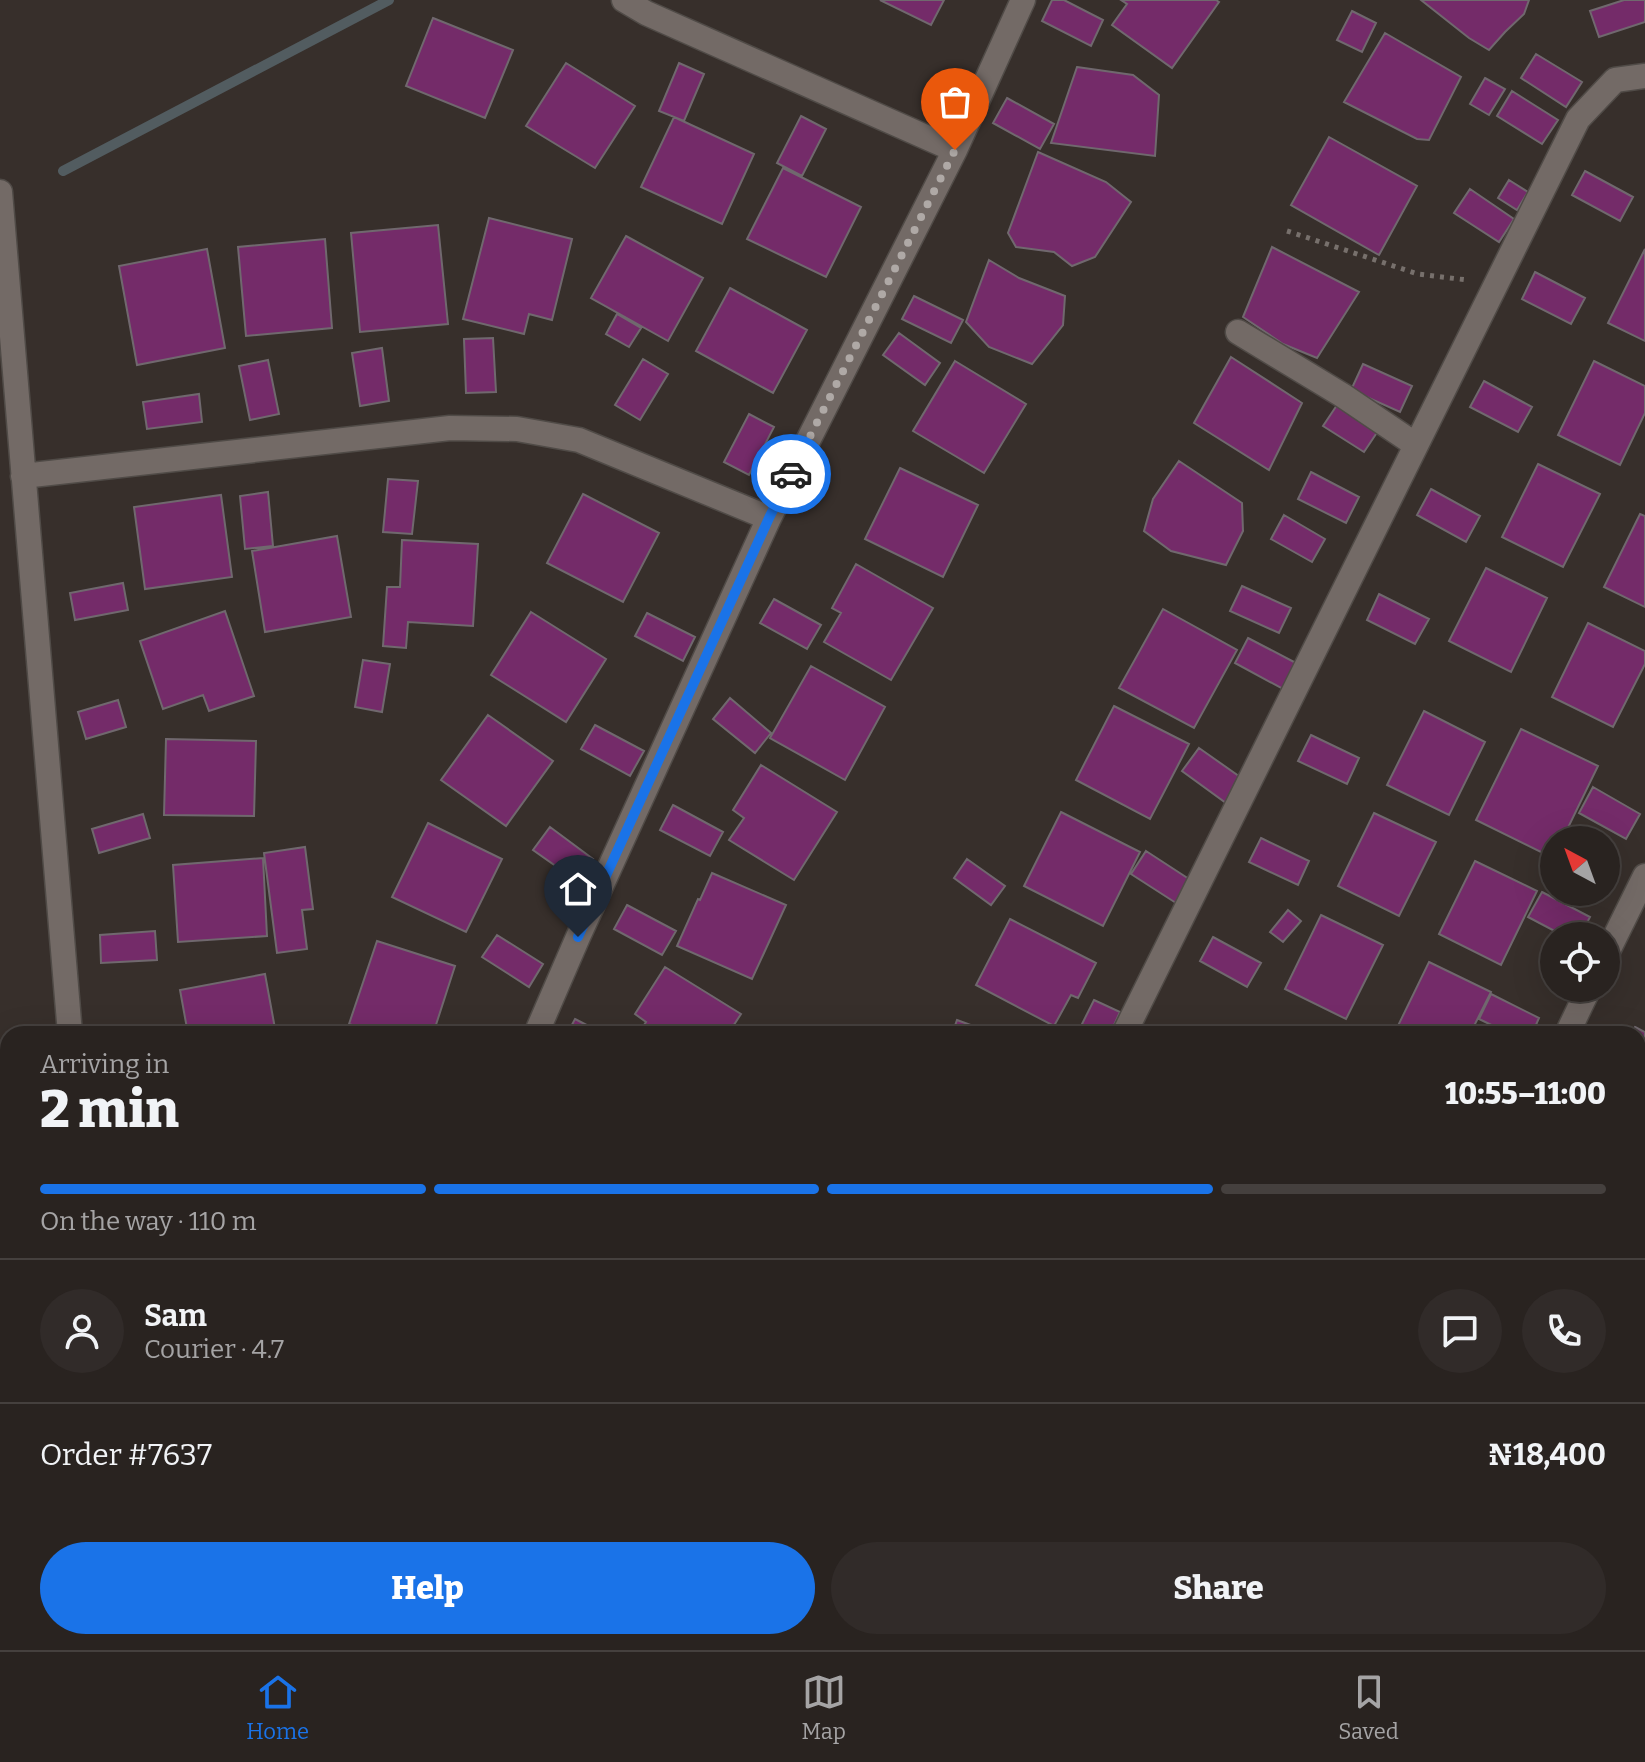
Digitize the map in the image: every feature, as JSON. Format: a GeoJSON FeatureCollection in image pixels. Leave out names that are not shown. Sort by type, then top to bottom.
{"type":"FeatureCollection","features":[{"type":"Feature","properties":{"kind":"street"},"geometry":{"type":"LineString","coordinates":[[624,0],[646,13],[955,150]]}},
{"type":"Feature","properties":{"kind":"street"},"geometry":{"type":"LineString","coordinates":[[539,1026],[769,518],[955,150],[1023,0]]}},
{"type":"Feature","properties":{"kind":"street"},"geometry":{"type":"LineString","coordinates":[[1128,1026],[1578,119],[1615,80],[1645,76]]}},
{"type":"Feature","properties":{"kind":"street"},"geometry":{"type":"LineString","coordinates":[[0,192],[69,1026]]}},
{"type":"Feature","properties":{"kind":"street"},"geometry":{"type":"LineString","coordinates":[[1238,332],[1342,395],[1416,445]]}},
{"type":"Feature","properties":{"kind":"street"},"geometry":{"type":"LineString","coordinates":[[23,476],[450,428],[517,429],[579,440],[769,518]]}},
{"type":"Feature","properties":{"kind":"street"},"geometry":{"type":"LineString","coordinates":[[1620,927],[1645,876]]}},
{"type":"Feature","properties":{"kind":"street"},"geometry":{"type":"LineString","coordinates":[[1571,1026],[1582,1002]]}},
{"type":"Feature","properties":{"kind":"path"},"geometry":{"type":"LineString","coordinates":[[1287,231],[1418,274],[1496,284]]}},
{"type":"Feature","properties":{"kind":"building"},"geometry":{"type":"Polygon","coordinates":[[[880,0],[944,0],[931,25],[880,0]]]}},
{"type":"Feature","properties":{"kind":"building"},"geometry":{"type":"Polygon","coordinates":[[[1052,0],[1064,0],[1103,20],[1091,46],[1042,21],[1052,0]]]}},
{"type":"Feature","properties":{"kind":"building"},"geometry":{"type":"Polygon","coordinates":[[[1121,0],[1219,2],[1172,68],[1112,25],[1127,4],[1121,0]]]}},
{"type":"Feature","properties":{"kind":"building"},"geometry":{"type":"Polygon","coordinates":[[[1421,0],[1529,0],[1524,14],[1489,50],[1421,0]]]}},
{"type":"Feature","properties":{"kind":"building"},"geometry":{"type":"Polygon","coordinates":[[[1624,0],[1645,0],[1645,22],[1599,37],[1590,11],[1624,0]]]}},
{"type":"Feature","properties":{"kind":"building"},"geometry":{"type":"Polygon","coordinates":[[[1352,11],[1376,23],[1362,52],[1337,40],[1352,11]]]}},
{"type":"Feature","properties":{"kind":"building"},"geometry":{"type":"Polygon","coordinates":[[[433,18],[513,50],[485,118],[406,86],[433,18]]]}},
{"type":"Feature","properties":{"kind":"building"},"geometry":{"type":"Polygon","coordinates":[[[1385,33],[1461,77],[1429,140],[1417,139],[1344,102],[1385,33]]]}},
{"type":"Feature","properties":{"kind":"building"},"geometry":{"type":"Polygon","coordinates":[[[1536,54],[1582,82],[1566,107],[1521,78],[1536,54]]]}},
{"type":"Feature","properties":{"kind":"building"},"geometry":{"type":"Polygon","coordinates":[[[566,63],[635,106],[595,168],[526,126],[566,63]]]}},
{"type":"Feature","properties":{"kind":"building"},"geometry":{"type":"Polygon","coordinates":[[[679,63],[704,74],[684,121],[659,111],[679,63]]]}},
{"type":"Feature","properties":{"kind":"building"},"geometry":{"type":"Polygon","coordinates":[[[1077,67],[1133,75],[1159,95],[1155,156],[1051,143],[1077,67]]]}},
{"type":"Feature","properties":{"kind":"building"},"geometry":{"type":"Polygon","coordinates":[[[1485,78],[1505,89],[1489,115],[1470,104],[1485,78]]]}},
{"type":"Feature","properties":{"kind":"building"},"geometry":{"type":"Polygon","coordinates":[[[1512,91],[1558,120],[1542,144],[1497,116],[1512,91]]]}},
{"type":"Feature","properties":{"kind":"building"},"geometry":{"type":"Polygon","coordinates":[[[1007,98],[1054,124],[1040,149],[993,123],[1007,98]]]}},
{"type":"Feature","properties":{"kind":"building"},"geometry":{"type":"Polygon","coordinates":[[[801,116],[826,129],[802,176],[777,163],[801,116]]]}},
{"type":"Feature","properties":{"kind":"building"},"geometry":{"type":"Polygon","coordinates":[[[674,117],[754,154],[722,224],[641,187],[674,117]]]}},
{"type":"Feature","properties":{"kind":"building"},"geometry":{"type":"Polygon","coordinates":[[[1329,137],[1417,186],[1379,255],[1291,205],[1329,137]]]}},
{"type":"Feature","properties":{"kind":"building"},"geometry":{"type":"Polygon","coordinates":[[[1038,152],[1106,182],[1131,202],[1095,257],[1072,266],[1054,252],[1016,247],[1008,233],[1038,152]]]}},
{"type":"Feature","properties":{"kind":"building"},"geometry":{"type":"Polygon","coordinates":[[[783,168],[861,207],[826,277],[747,239],[783,168]]]}},
{"type":"Feature","properties":{"kind":"building"},"geometry":{"type":"Polygon","coordinates":[[[1585,171],[1633,197],[1620,221],[1572,195],[1585,171]]]}},
{"type":"Feature","properties":{"kind":"building"},"geometry":{"type":"Polygon","coordinates":[[[1509,180],[1528,192],[1517,210],[1498,198],[1509,180]]]}},
{"type":"Feature","properties":{"kind":"building"},"geometry":{"type":"Polygon","coordinates":[[[1470,189],[1514,219],[1499,242],[1454,213],[1470,189]]]}},
{"type":"Feature","properties":{"kind":"building"},"geometry":{"type":"Polygon","coordinates":[[[489,218],[572,239],[552,320],[529,314],[524,334],[463,319],[489,218]]]}},
{"type":"Feature","properties":{"kind":"building"},"geometry":{"type":"Polygon","coordinates":[[[438,225],[448,324],[360,332],[351,233],[438,225]]]}},
{"type":"Feature","properties":{"kind":"building"},"geometry":{"type":"Polygon","coordinates":[[[626,236],[703,278],[668,341],[591,298],[626,236]]]}},
{"type":"Feature","properties":{"kind":"building"},"geometry":{"type":"Polygon","coordinates":[[[325,239],[332,328],[246,336],[238,247],[325,239]]]}},
{"type":"Feature","properties":{"kind":"building"},"geometry":{"type":"Polygon","coordinates":[[[1272,247],[1359,292],[1317,358],[1283,344],[1243,317],[1272,247]]]}},
{"type":"Feature","properties":{"kind":"building"},"geometry":{"type":"Polygon","coordinates":[[[207,249],[225,348],[137,365],[119,266],[207,249]]]}},
{"type":"Feature","properties":{"kind":"building"},"geometry":{"type":"Polygon","coordinates":[[[1645,249],[1645,341],[1608,323],[1645,249]]]}},
{"type":"Feature","properties":{"kind":"building"},"geometry":{"type":"Polygon","coordinates":[[[989,260],[1019,278],[1065,296],[1063,325],[1032,364],[989,347],[966,322],[989,260]]]}},
{"type":"Feature","properties":{"kind":"building"},"geometry":{"type":"Polygon","coordinates":[[[1535,272],[1585,298],[1571,324],[1522,299],[1535,272]]]}},
{"type":"Feature","properties":{"kind":"building"},"geometry":{"type":"Polygon","coordinates":[[[730,288],[807,330],[773,393],[696,351],[730,288]]]}},
{"type":"Feature","properties":{"kind":"building"},"geometry":{"type":"Polygon","coordinates":[[[914,296],[963,320],[951,343],[902,319],[914,296]]]}},
{"type":"Feature","properties":{"kind":"building"},"geometry":{"type":"Polygon","coordinates":[[[617,314],[641,328],[629,347],[606,334],[617,314]]]}},
{"type":"Feature","properties":{"kind":"building"},"geometry":{"type":"Polygon","coordinates":[[[899,333],[940,363],[925,385],[883,355],[899,333]]]}},
{"type":"Feature","properties":{"kind":"building"},"geometry":{"type":"Polygon","coordinates":[[[493,338],[496,392],[466,393],[464,339],[493,338]]]}},
{"type":"Feature","properties":{"kind":"building"},"geometry":{"type":"Polygon","coordinates":[[[382,348],[389,401],[360,406],[352,353],[382,348]]]}},
{"type":"Feature","properties":{"kind":"building"},"geometry":{"type":"Polygon","coordinates":[[[1231,357],[1302,403],[1269,470],[1194,423],[1231,357]]]}},
{"type":"Feature","properties":{"kind":"building"},"geometry":{"type":"Polygon","coordinates":[[[643,359],[668,374],[640,420],[615,405],[643,359]]]}},
{"type":"Feature","properties":{"kind":"building"},"geometry":{"type":"Polygon","coordinates":[[[268,360],[279,414],[250,420],[239,366],[268,360]]]}},
{"type":"Feature","properties":{"kind":"building"},"geometry":{"type":"Polygon","coordinates":[[[955,361],[1026,404],[984,473],[913,431],[955,361]]]}},
{"type":"Feature","properties":{"kind":"building"},"geometry":{"type":"Polygon","coordinates":[[[1594,361],[1645,386],[1645,413],[1620,465],[1558,435],[1594,361]]]}},
{"type":"Feature","properties":{"kind":"building"},"geometry":{"type":"Polygon","coordinates":[[[1363,364],[1412,386],[1400,412],[1351,390],[1363,364]]]}},
{"type":"Feature","properties":{"kind":"building"},"geometry":{"type":"Polygon","coordinates":[[[1484,381],[1532,407],[1518,432],[1470,407],[1484,381]]]}},
{"type":"Feature","properties":{"kind":"building"},"geometry":{"type":"Polygon","coordinates":[[[199,394],[202,422],[147,429],[143,402],[199,394]]]}},
{"type":"Feature","properties":{"kind":"building"},"geometry":{"type":"Polygon","coordinates":[[[1337,405],[1378,431],[1364,452],[1323,426],[1337,405]]]}},
{"type":"Feature","properties":{"kind":"building"},"geometry":{"type":"Polygon","coordinates":[[[749,414],[774,427],[749,475],[724,462],[749,414]]]}},
{"type":"Feature","properties":{"kind":"building"},"geometry":{"type":"Polygon","coordinates":[[[1179,461],[1242,503],[1243,531],[1226,565],[1171,551],[1144,531],[1153,499],[1179,461]]]}},
{"type":"Feature","properties":{"kind":"building"},"geometry":{"type":"Polygon","coordinates":[[[1538,464],[1600,494],[1563,567],[1502,537],[1538,464]]]}},
{"type":"Feature","properties":{"kind":"building"},"geometry":{"type":"Polygon","coordinates":[[[900,468],[978,505],[943,577],[865,539],[900,468]]]}},
{"type":"Feature","properties":{"kind":"building"},"geometry":{"type":"Polygon","coordinates":[[[1311,472],[1359,497],[1346,523],[1298,499],[1311,472]]]}},
{"type":"Feature","properties":{"kind":"building"},"geometry":{"type":"Polygon","coordinates":[[[388,479],[418,481],[412,534],[383,532],[388,479]]]}},
{"type":"Feature","properties":{"kind":"building"},"geometry":{"type":"Polygon","coordinates":[[[1431,489],[1480,516],[1466,542],[1417,515],[1431,489]]]}},
{"type":"Feature","properties":{"kind":"building"},"geometry":{"type":"Polygon","coordinates":[[[268,492],[273,546],[245,549],[240,496],[268,492]]]}},
{"type":"Feature","properties":{"kind":"building"},"geometry":{"type":"Polygon","coordinates":[[[583,494],[659,533],[623,602],[547,563],[583,494]]]}},
{"type":"Feature","properties":{"kind":"building"},"geometry":{"type":"Polygon","coordinates":[[[221,495],[232,577],[145,589],[134,507],[221,495]]]}},
{"type":"Feature","properties":{"kind":"building"},"geometry":{"type":"Polygon","coordinates":[[[1640,514],[1645,516],[1645,607],[1604,587],[1640,514]]]}},
{"type":"Feature","properties":{"kind":"building"},"geometry":{"type":"Polygon","coordinates":[[[1284,515],[1325,539],[1312,562],[1271,539],[1284,515]]]}},
{"type":"Feature","properties":{"kind":"building"},"geometry":{"type":"Polygon","coordinates":[[[337,536],[351,617],[265,632],[252,551],[337,536]]]}},
{"type":"Feature","properties":{"kind":"building"},"geometry":{"type":"Polygon","coordinates":[[[402,540],[478,544],[473,626],[408,622],[406,648],[383,646],[387,587],[400,587],[402,540]]]}},
{"type":"Feature","properties":{"kind":"building"},"geometry":{"type":"Polygon","coordinates":[[[856,564],[933,608],[891,680],[824,642],[841,613],[832,608],[856,564]]]}},
{"type":"Feature","properties":{"kind":"building"},"geometry":{"type":"Polygon","coordinates":[[[1486,568],[1547,598],[1511,672],[1449,641],[1486,568]]]}},
{"type":"Feature","properties":{"kind":"building"},"geometry":{"type":"Polygon","coordinates":[[[123,583],[128,610],[75,620],[70,593],[123,583]]]}},
{"type":"Feature","properties":{"kind":"building"},"geometry":{"type":"Polygon","coordinates":[[[1242,586],[1291,608],[1279,633],[1230,611],[1242,586]]]}},
{"type":"Feature","properties":{"kind":"building"},"geometry":{"type":"Polygon","coordinates":[[[1379,594],[1429,619],[1415,644],[1367,620],[1379,594]]]}},
{"type":"Feature","properties":{"kind":"building"},"geometry":{"type":"Polygon","coordinates":[[[774,599],[821,625],[807,649],[760,623],[774,599]]]}},
{"type":"Feature","properties":{"kind":"building"},"geometry":{"type":"Polygon","coordinates":[[[1163,609],[1237,650],[1194,728],[1119,688],[1163,609]]]}},
{"type":"Feature","properties":{"kind":"building"},"geometry":{"type":"Polygon","coordinates":[[[225,611],[254,696],[209,711],[203,695],[163,709],[140,641],[225,611]]]}},
{"type":"Feature","properties":{"kind":"building"},"geometry":{"type":"Polygon","coordinates":[[[531,612],[606,659],[566,722],[491,675],[531,612]]]}},
{"type":"Feature","properties":{"kind":"building"},"geometry":{"type":"Polygon","coordinates":[[[647,613],[695,637],[683,661],[635,636],[647,613]]]}},
{"type":"Feature","properties":{"kind":"building"},"geometry":{"type":"Polygon","coordinates":[[[1588,623],[1645,651],[1645,664],[1613,727],[1552,697],[1588,623]]]}},
{"type":"Feature","properties":{"kind":"building"},"geometry":{"type":"Polygon","coordinates":[[[1248,638],[1296,663],[1283,689],[1235,663],[1248,638]]]}},
{"type":"Feature","properties":{"kind":"building"},"geometry":{"type":"Polygon","coordinates":[[[363,660],[390,664],[382,712],[355,707],[363,660]]]}},
{"type":"Feature","properties":{"kind":"building"},"geometry":{"type":"Polygon","coordinates":[[[811,666],[885,707],[845,780],[770,738],[811,666]]]}},
{"type":"Feature","properties":{"kind":"building"},"geometry":{"type":"Polygon","coordinates":[[[730,698],[771,733],[755,753],[713,719],[730,698]]]}},
{"type":"Feature","properties":{"kind":"building"},"geometry":{"type":"Polygon","coordinates":[[[118,700],[126,727],[86,739],[78,712],[118,700]]]}},
{"type":"Feature","properties":{"kind":"building"},"geometry":{"type":"Polygon","coordinates":[[[1114,706],[1189,744],[1150,819],[1076,780],[1114,706]]]}},
{"type":"Feature","properties":{"kind":"building"},"geometry":{"type":"Polygon","coordinates":[[[1424,711],[1485,742],[1449,815],[1387,785],[1424,711]]]}},
{"type":"Feature","properties":{"kind":"building"},"geometry":{"type":"Polygon","coordinates":[[[488,715],[553,761],[506,826],[441,780],[488,715]]]}},
{"type":"Feature","properties":{"kind":"building"},"geometry":{"type":"Polygon","coordinates":[[[595,725],[644,751],[630,776],[581,749],[595,725]]]}},
{"type":"Feature","properties":{"kind":"building"},"geometry":{"type":"Polygon","coordinates":[[[1521,729],[1598,766],[1569,826],[1540,826],[1540,852],[1476,820],[1521,729]]]}},
{"type":"Feature","properties":{"kind":"building"},"geometry":{"type":"Polygon","coordinates":[[[1311,735],[1359,758],[1347,784],[1298,761],[1311,735]]]}},
{"type":"Feature","properties":{"kind":"building"},"geometry":{"type":"Polygon","coordinates":[[[166,739],[256,741],[254,816],[164,815],[166,739]]]}},
{"type":"Feature","properties":{"kind":"building"},"geometry":{"type":"Polygon","coordinates":[[[1199,748],[1243,779],[1226,803],[1182,771],[1199,748]]]}},
{"type":"Feature","properties":{"kind":"building"},"geometry":{"type":"Polygon","coordinates":[[[761,765],[837,812],[794,880],[729,840],[744,818],[733,810],[761,765]]]}},
{"type":"Feature","properties":{"kind":"building"},"geometry":{"type":"Polygon","coordinates":[[[1593,787],[1640,814],[1626,839],[1620,836],[1620,826],[1602,826],[1579,813],[1593,787]]]}},
{"type":"Feature","properties":{"kind":"building"},"geometry":{"type":"Polygon","coordinates":[[[673,805],[723,832],[710,856],[660,830],[673,805]]]}},
{"type":"Feature","properties":{"kind":"building"},"geometry":{"type":"Polygon","coordinates":[[[1061,812],[1140,852],[1103,926],[1024,886],[1061,812]]]}},
{"type":"Feature","properties":{"kind":"building"},"geometry":{"type":"Polygon","coordinates":[[[1374,813],[1436,842],[1399,916],[1338,886],[1374,813]]]}},
{"type":"Feature","properties":{"kind":"building"},"geometry":{"type":"Polygon","coordinates":[[[143,814],[150,838],[99,853],[92,829],[143,814]]]}},
{"type":"Feature","properties":{"kind":"building"},"geometry":{"type":"Polygon","coordinates":[[[428,823],[502,859],[466,932],[392,897],[428,823]]]}},
{"type":"Feature","properties":{"kind":"building"},"geometry":{"type":"Polygon","coordinates":[[[550,827],[593,859],[577,881],[533,850],[550,827]]]}},
{"type":"Feature","properties":{"kind":"building"},"geometry":{"type":"Polygon","coordinates":[[[1261,838],[1309,861],[1298,885],[1249,862],[1261,838]]]}},
{"type":"Feature","properties":{"kind":"building"},"geometry":{"type":"Polygon","coordinates":[[[305,847],[313,909],[302,910],[307,949],[277,953],[264,853],[305,847]]]}},
{"type":"Feature","properties":{"kind":"building"},"geometry":{"type":"Polygon","coordinates":[[[1146,851],[1192,881],[1176,903],[1131,874],[1146,851]]]}},
{"type":"Feature","properties":{"kind":"building"},"geometry":{"type":"Polygon","coordinates":[[[263,858],[267,936],[178,942],[173,865],[263,858]]]}},
{"type":"Feature","properties":{"kind":"building"},"geometry":{"type":"Polygon","coordinates":[[[967,859],[1005,886],[991,905],[954,878],[967,859]]]}},
{"type":"Feature","properties":{"kind":"building"},"geometry":{"type":"Polygon","coordinates":[[[1475,861],[1537,891],[1501,965],[1439,934],[1475,861]]]}},
{"type":"Feature","properties":{"kind":"building"},"geometry":{"type":"Polygon","coordinates":[[[712,873],[786,905],[752,979],[677,946],[712,873]]]}},
{"type":"Feature","properties":{"kind":"building"},"geometry":{"type":"Polygon","coordinates":[[[1540,896],[1540,906],[1569,906],[1590,917],[1587,922],[1540,923],[1528,917],[1540,896]]]}},
{"type":"Feature","properties":{"kind":"building"},"geometry":{"type":"Polygon","coordinates":[[[627,905],[676,931],[662,955],[614,929],[627,905]]]}},
{"type":"Feature","properties":{"kind":"building"},"geometry":{"type":"Polygon","coordinates":[[[1288,910],[1301,921],[1283,942],[1270,932],[1288,910]]]}},
{"type":"Feature","properties":{"kind":"building"},"geometry":{"type":"Polygon","coordinates":[[[1321,915],[1383,945],[1346,1019],[1285,989],[1321,915]]]}},
{"type":"Feature","properties":{"kind":"building"},"geometry":{"type":"Polygon","coordinates":[[[1010,919],[1096,963],[1078,998],[1071,995],[1054,1026],[976,985],[1010,919]]]}},
{"type":"Feature","properties":{"kind":"building"},"geometry":{"type":"Polygon","coordinates":[[[155,931],[157,960],[101,963],[100,935],[155,931]]]}},
{"type":"Feature","properties":{"kind":"building"},"geometry":{"type":"Polygon","coordinates":[[[497,935],[543,964],[529,987],[482,957],[497,935]]]}},
{"type":"Feature","properties":{"kind":"building"},"geometry":{"type":"Polygon","coordinates":[[[1213,937],[1261,963],[1247,987],[1200,961],[1213,937]]]}},
{"type":"Feature","properties":{"kind":"building"},"geometry":{"type":"Polygon","coordinates":[[[377,941],[455,966],[436,1026],[349,1024],[377,941]]]}},
{"type":"Feature","properties":{"kind":"building"},"geometry":{"type":"Polygon","coordinates":[[[1429,962],[1491,992],[1474,1026],[1398,1026],[1429,962]]]}},
{"type":"Feature","properties":{"kind":"building"},"geometry":{"type":"Polygon","coordinates":[[[665,967],[741,1014],[733,1026],[643,1026],[646,1022],[635,1014],[665,967]]]}},
{"type":"Feature","properties":{"kind":"building"},"geometry":{"type":"Polygon","coordinates":[[[265,974],[275,1026],[187,1026],[180,990],[265,974]]]}},
{"type":"Feature","properties":{"kind":"building"},"geometry":{"type":"Polygon","coordinates":[[[1491,994],[1539,1018],[1536,1026],[1493,1026],[1479,1019],[1491,994]]]}},
{"type":"Feature","properties":{"kind":"building"},"geometry":{"type":"Polygon","coordinates":[[[1094,1000],[1120,1012],[1114,1026],[1081,1026],[1094,1000]]]}},
{"type":"Feature","properties":{"kind":"building"},"geometry":{"type":"Polygon","coordinates":[[[575,1019],[589,1026],[571,1026],[575,1019]]]}},
{"type":"Feature","properties":{"kind":"building"},"geometry":{"type":"Polygon","coordinates":[[[957,1020],[973,1026],[955,1026],[957,1020]]]}},
{"type":"Feature","properties":{"kind":"waterway"},"geometry":{"type":"LineString","coordinates":[[63,171],[389,0]]}},
{"type":"Feature","properties":{"kind":"way so far"},"geometry":{"type":"LineString","coordinates":[[791,474],[955,150]]}},
{"type":"Feature","properties":{"kind":"route"},"geometry":{"type":"LineString","coordinates":[[578,937],[791,474]]}}]}
